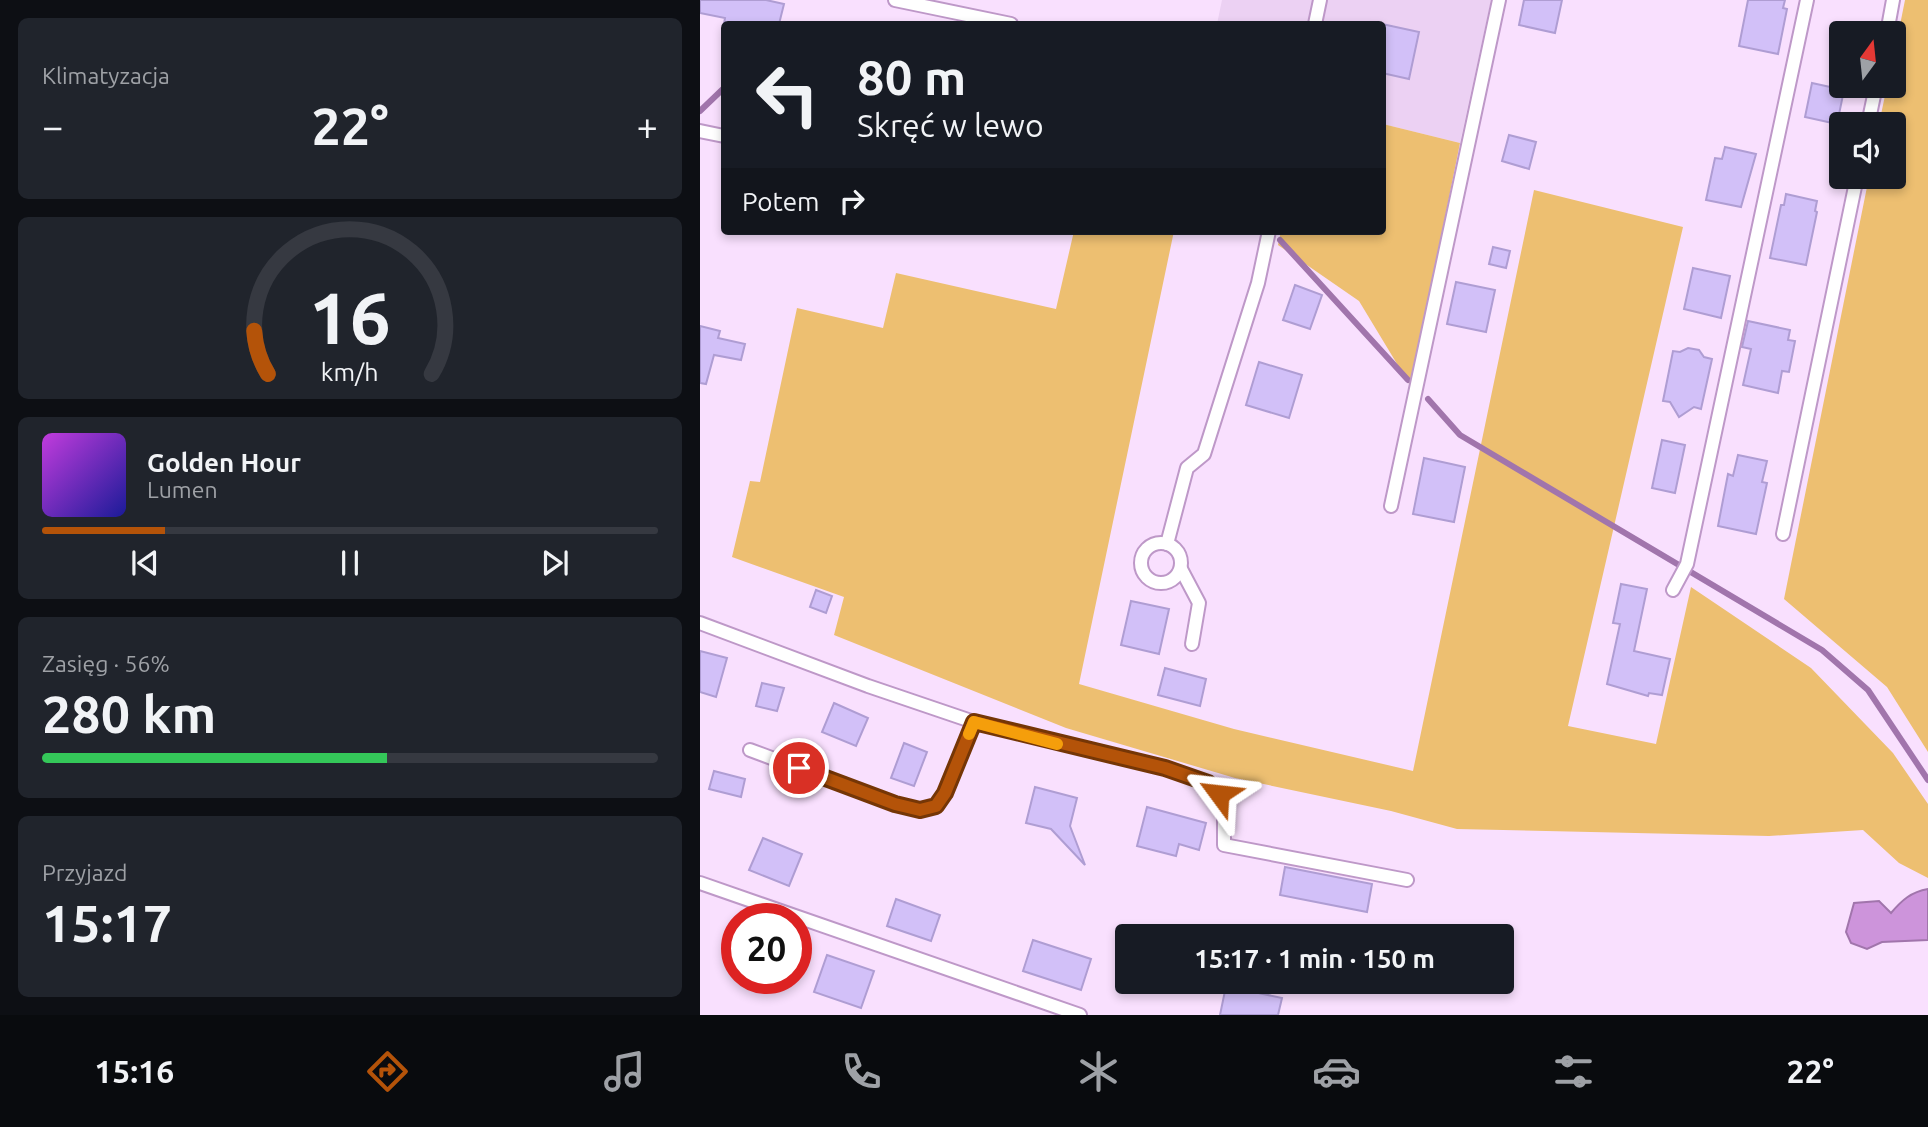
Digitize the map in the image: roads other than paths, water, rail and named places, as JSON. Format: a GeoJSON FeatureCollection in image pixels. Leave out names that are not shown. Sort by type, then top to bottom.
{"type":"FeatureCollection","features":[{"type":"Feature","properties":{"kind":"lane"},"geometry":{"type":"LineString","coordinates":[[895,0],[996,21]]}},
{"type":"Feature","properties":{"kind":"lane"},"geometry":{"type":"LineString","coordinates":[[1316,21],[1320,0]]}},
{"type":"Feature","properties":{"kind":"lane"},"geometry":{"type":"LineString","coordinates":[[1391,506],[1499,0]]}},
{"type":"Feature","properties":{"kind":"lane"},"geometry":{"type":"LineString","coordinates":[[1673,590],[1687,564],[1807,0]]}},
{"type":"Feature","properties":{"kind":"lane"},"geometry":{"type":"LineString","coordinates":[[1890,21],[1894,0]]}},
{"type":"Feature","properties":{"kind":"lane"},"geometry":{"type":"LineString","coordinates":[[700,131],[721,135]]}},
{"type":"Feature","properties":{"kind":"lane"},"geometry":{"type":"LineString","coordinates":[[1783,534],[1855,189]]}},
{"type":"Feature","properties":{"kind":"lane"},"geometry":{"type":"LineString","coordinates":[[1167,544],[1187,468],[1204,454],[1258,283],[1268,235]]}},
{"type":"Feature","properties":{"kind":"lane"},"geometry":{"type":"LineString","coordinates":[[1181,569],[1171,581],[1156,583],[1144,574],[1141,566],[1145,551],[1158,544],[1167,544],[1179,553],[1181,569],[1199,603],[1192,644]]}},
{"type":"Feature","properties":{"kind":"lane"},"geometry":{"type":"LineString","coordinates":[[700,623],[868,686],[974,722],[1165,768],[1208,783],[1219,794],[1224,808],[1224,845],[1408,880]]}},
{"type":"Feature","properties":{"kind":"lane"},"geometry":{"type":"LineString","coordinates":[[750,750],[895,804],[920,810],[936,806],[945,793],[974,722]]}},
{"type":"Feature","properties":{"kind":"lane"},"geometry":{"type":"LineString","coordinates":[[700,883],[1080,1015]]}},
{"type":"Feature","properties":{"kind":"waterway"},"geometry":{"type":"LineString","coordinates":[[700,111],[721,91]]}},
{"type":"Feature","properties":{"kind":"waterway"},"geometry":{"type":"LineString","coordinates":[[1280,240],[1408,380]]}},
{"type":"Feature","properties":{"kind":"waterway"},"geometry":{"type":"LineString","coordinates":[[1428,399],[1460,435],[1822,650],[1868,690],[1928,780]]}}]}
